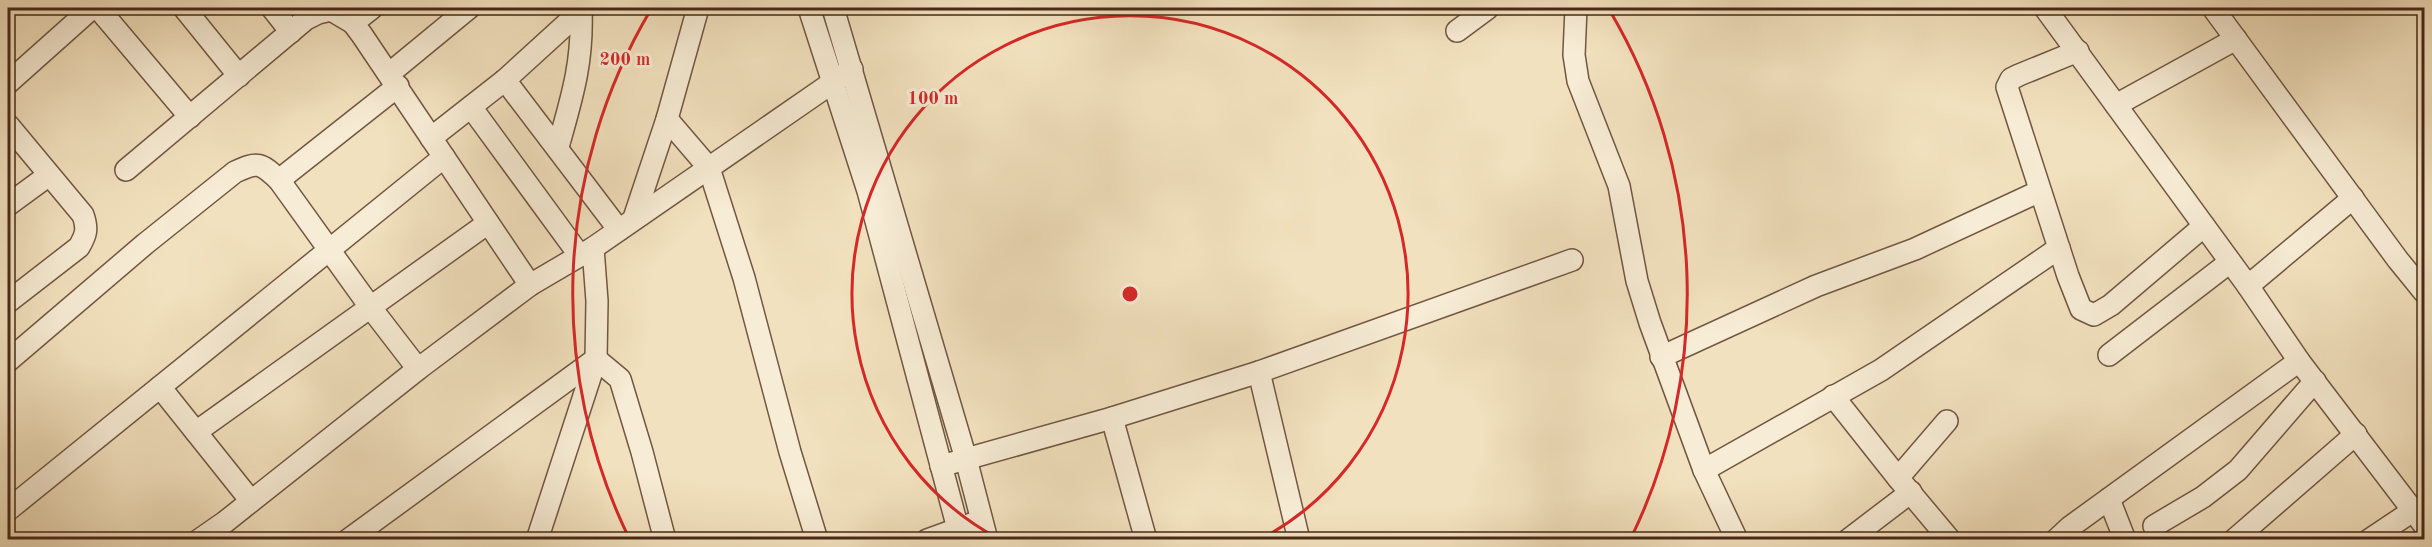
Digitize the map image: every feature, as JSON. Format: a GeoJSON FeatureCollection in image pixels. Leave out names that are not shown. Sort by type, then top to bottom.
{"type":"FeatureCollection","features":[{"type":"Feature","properties":{"kind":"street"},"geometry":{"type":"LineString","coordinates":[[8,83],[92,8]]}},
{"type":"Feature","properties":{"kind":"street"},"geometry":{"type":"LineString","coordinates":[[98,8],[190,117]]}},
{"type":"Feature","properties":{"kind":"street"},"geometry":{"type":"LineString","coordinates":[[184,8],[239,76]]}},
{"type":"Feature","properties":{"kind":"street"},"geometry":{"type":"LineString","coordinates":[[272,8],[291,32]]}},
{"type":"Feature","properties":{"kind":"street"},"geometry":{"type":"LineString","coordinates":[[353,23],[372,8]]}},
{"type":"Feature","properties":{"kind":"street"},"geometry":{"type":"LineString","coordinates":[[279,180],[394,80],[469,8]]}},
{"type":"Feature","properties":{"kind":"street"},"geometry":{"type":"LineString","coordinates":[[626,224],[667,119],[699,8]]}},
{"type":"Feature","properties":{"kind":"street"},"geometry":{"type":"LineString","coordinates":[[809,8],[868,191],[959,534]]}},
{"type":"Feature","properties":{"kind":"street"},"geometry":{"type":"LineString","coordinates":[[833,8],[985,530],[927,540]]}},
{"type":"Feature","properties":{"kind":"street"},"geometry":{"type":"LineString","coordinates":[[1457,31],[1488,8]]}},
{"type":"Feature","properties":{"kind":"street"},"geometry":{"type":"LineString","coordinates":[[1576,8],[1574,55],[1578,81],[1618,186],[1637,281],[1661,357],[1704,470],[1737,540]]}},
{"type":"Feature","properties":{"kind":"street"},"geometry":{"type":"LineString","coordinates":[[2045,8],[2248,286],[2299,361],[2420,517],[2369,540]]}},
{"type":"Feature","properties":{"kind":"street"},"geometry":{"type":"LineString","coordinates":[[2213,8],[2424,292]]}},
{"type":"Feature","properties":{"kind":"street"},"geometry":{"type":"LineString","coordinates":[[126,170],[306,19],[332,9],[353,23],[394,80],[530,285]]}},
{"type":"Feature","properties":{"kind":"street"},"geometry":{"type":"LineString","coordinates":[[432,138],[505,80],[583,9]]}},
{"type":"Feature","properties":{"kind":"street"},"geometry":{"type":"LineString","coordinates":[[558,147],[579,73],[583,9]]}},
{"type":"Feature","properties":{"kind":"street"},"geometry":{"type":"LineString","coordinates":[[2116,105],[2236,39]]}},
{"type":"Feature","properties":{"kind":"street"},"geometry":{"type":"LineString","coordinates":[[2078,51],[2011,79],[2007,87],[2076,299],[2082,309],[2094,315],[2111,305],[2204,226]]}},
{"type":"Feature","properties":{"kind":"street"},"geometry":{"type":"LineString","coordinates":[[199,540],[418,369],[530,285],[587,252],[852,69]]}},
{"type":"Feature","properties":{"kind":"street"},"geometry":{"type":"LineString","coordinates":[[505,80],[558,147],[626,224]]}},
{"type":"Feature","properties":{"kind":"street"},"geometry":{"type":"LineString","coordinates":[[471,106],[587,252],[597,301],[597,359],[537,540]]}},
{"type":"Feature","properties":{"kind":"street"},"geometry":{"type":"LineString","coordinates":[[667,119],[709,168],[744,278],[790,452],[817,540]]}},
{"type":"Feature","properties":{"kind":"street"},"geometry":{"type":"LineString","coordinates":[[8,125],[83,215],[87,226],[86,235],[79,247],[8,302]]}},
{"type":"Feature","properties":{"kind":"street"},"geometry":{"type":"LineString","coordinates":[[8,510],[444,157]]}},
{"type":"Feature","properties":{"kind":"street"},"geometry":{"type":"LineString","coordinates":[[8,361],[145,244],[236,172],[252,164],[264,166],[279,180],[328,250],[418,369]]}},
{"type":"Feature","properties":{"kind":"street"},"geometry":{"type":"LineString","coordinates":[[8,205],[49,175]]}},
{"type":"Feature","properties":{"kind":"street"},"geometry":{"type":"LineString","coordinates":[[1661,357],[1816,286],[1915,249],[2040,191]]}},
{"type":"Feature","properties":{"kind":"street"},"geometry":{"type":"LineString","coordinates":[[2248,286],[2353,198]]}},
{"type":"Feature","properties":{"kind":"street"},"geometry":{"type":"LineString","coordinates":[[196,432],[488,223]]}},
{"type":"Feature","properties":{"kind":"street"},"geometry":{"type":"LineString","coordinates":[[1704,470],[1881,370],[2059,248]]}},
{"type":"Feature","properties":{"kind":"street"},"geometry":{"type":"LineString","coordinates":[[941,466],[1112,418],[1259,372],[1572,260]]}},
{"type":"Feature","properties":{"kind":"street"},"geometry":{"type":"LineString","coordinates":[[2109,355],[2230,262]]}},
{"type":"Feature","properties":{"kind":"street"},"geometry":{"type":"LineString","coordinates":[[348,540],[597,359]]}},
{"type":"Feature","properties":{"kind":"street"},"geometry":{"type":"LineString","coordinates":[[597,359],[620,379],[665,540]]}},
{"type":"Feature","properties":{"kind":"street"},"geometry":{"type":"LineString","coordinates":[[2056,540],[2299,361]]}},
{"type":"Feature","properties":{"kind":"street"},"geometry":{"type":"LineString","coordinates":[[1259,372],[1299,540]]}},
{"type":"Feature","properties":{"kind":"street"},"geometry":{"type":"LineString","coordinates":[[2154,526],[2204,497],[2238,470],[2315,381]]}},
{"type":"Feature","properties":{"kind":"street"},"geometry":{"type":"LineString","coordinates":[[160,387],[251,501]]}},
{"type":"Feature","properties":{"kind":"street"},"geometry":{"type":"LineString","coordinates":[[1833,396],[1950,540]]}},
{"type":"Feature","properties":{"kind":"street"},"geometry":{"type":"LineString","coordinates":[[1112,418],[1146,540]]}},
{"type":"Feature","properties":{"kind":"street"},"geometry":{"type":"LineString","coordinates":[[1848,540],[1904,485],[1947,421]]}},
{"type":"Feature","properties":{"kind":"street"},"geometry":{"type":"LineString","coordinates":[[2234,540],[2356,434]]}},
{"type":"Feature","properties":{"kind":"street"},"geometry":{"type":"LineString","coordinates":[[2109,499],[2125,540]]}}]}
